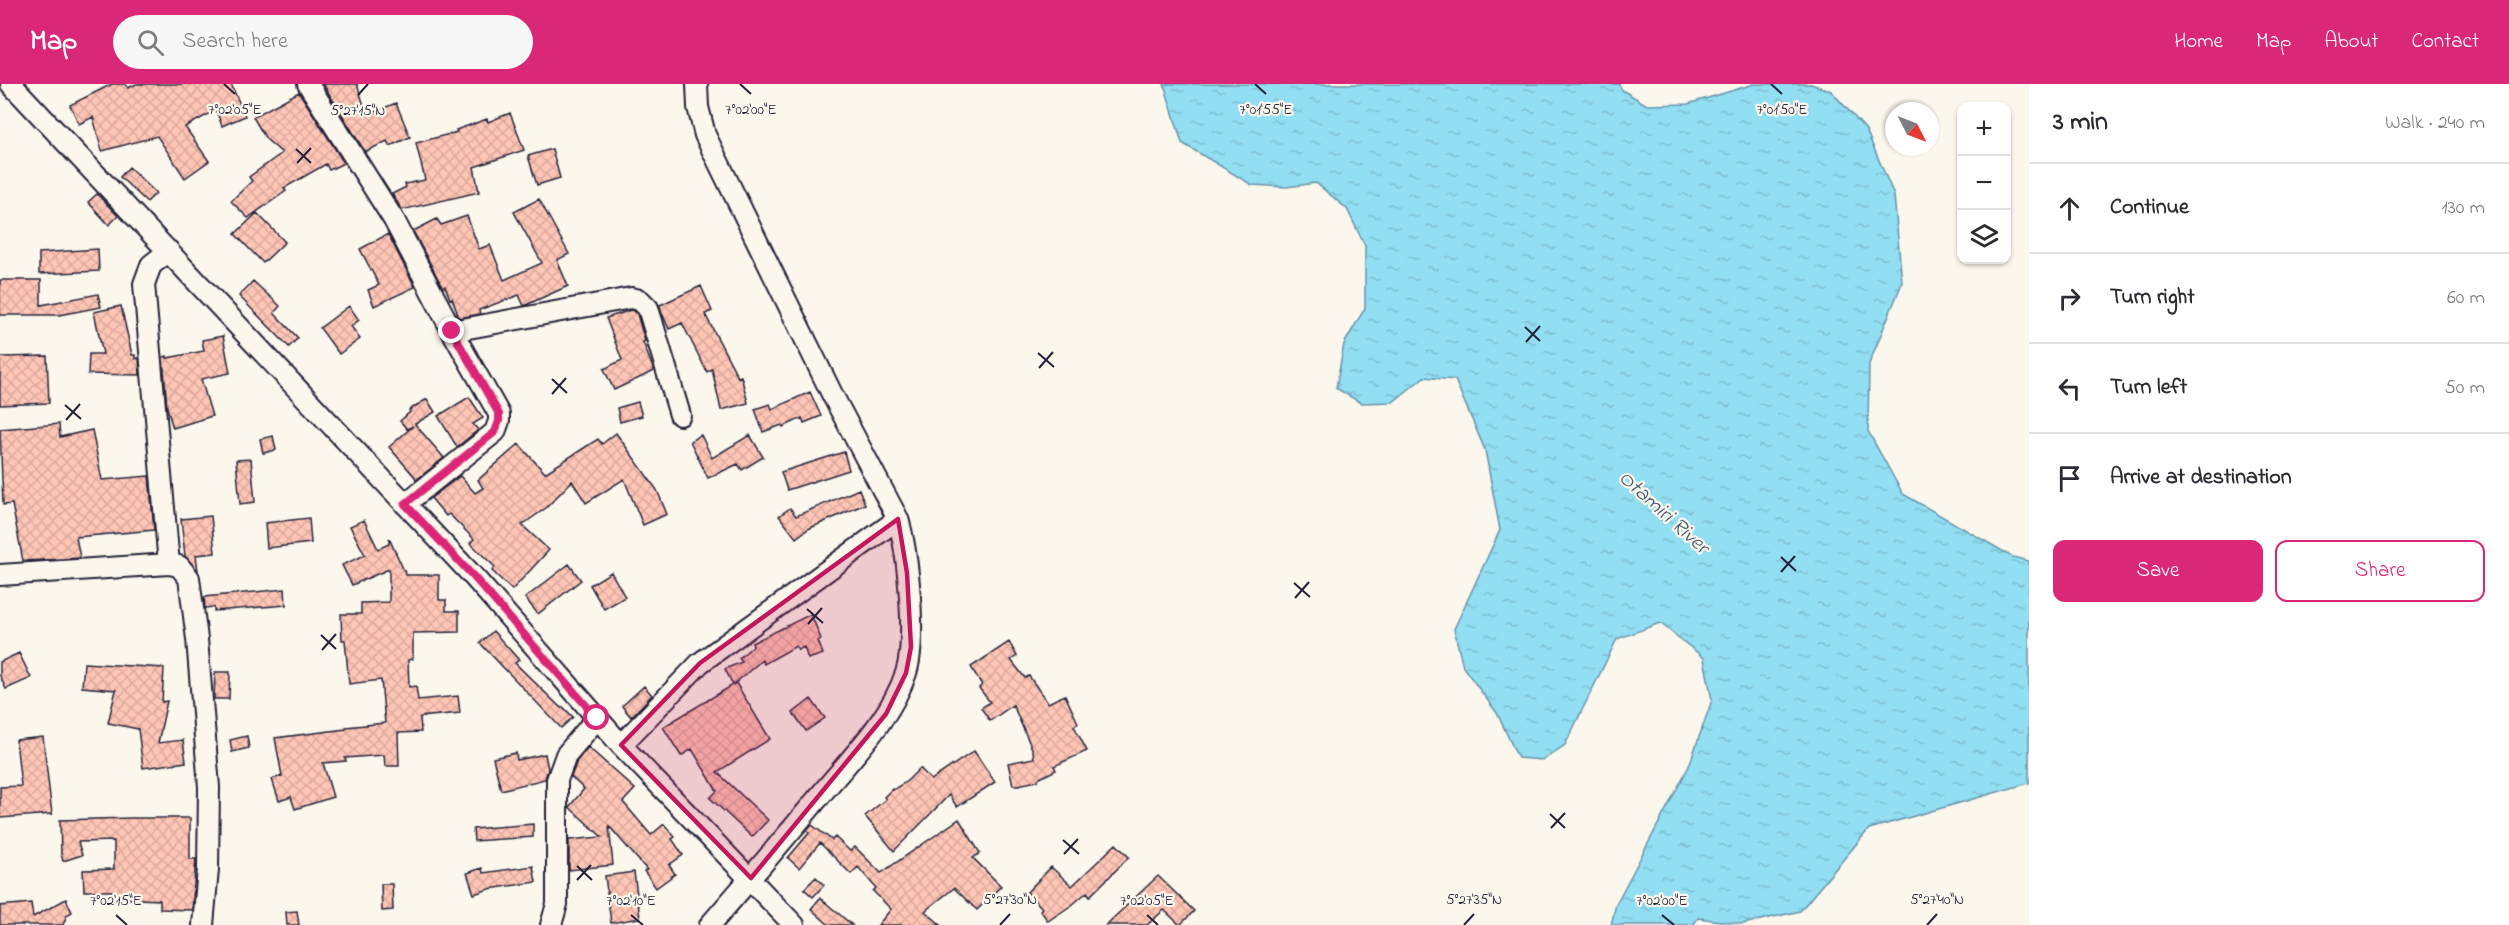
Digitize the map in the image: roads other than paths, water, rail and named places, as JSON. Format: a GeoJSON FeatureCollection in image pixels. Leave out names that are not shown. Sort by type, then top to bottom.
{"type":"FeatureCollection","features":[{"type":"Feature","properties":{"kind":"street"},"geometry":{"type":"LineString","coordinates":[[11,84],[473,576],[621,745],[794,925]]}},
{"type":"Feature","properties":{"kind":"street"},"geometry":{"type":"LineString","coordinates":[[308,84],[394,220],[452,331],[499,414],[495,432],[405,504]]}},
{"type":"Feature","properties":{"kind":"street"},"geometry":{"type":"LineString","coordinates":[[697,84],[698,107],[705,135],[833,396],[898,519],[903,536],[908,584],[911,647],[906,673],[886,714],[710,925]]}},
{"type":"Feature","properties":{"kind":"street"},"geometry":{"type":"LineString","coordinates":[[169,251],[151,266],[144,284],[169,564]]}},
{"type":"Feature","properties":{"kind":"street"},"geometry":{"type":"LineString","coordinates":[[452,331],[630,298],[640,300],[648,308],[680,415]]}},
{"type":"Feature","properties":{"kind":"street"},"geometry":{"type":"LineString","coordinates":[[621,745],[700,663],[898,519]]}},
{"type":"Feature","properties":{"kind":"street"},"geometry":{"type":"LineString","coordinates":[[0,575],[169,564],[179,566],[189,578],[197,639],[209,788],[208,869],[203,925]]}},
{"type":"Feature","properties":{"kind":"street"},"geometry":{"type":"LineString","coordinates":[[551,925],[557,904],[557,780],[567,755],[597,718]]}},
{"type":"Feature","properties":{"kind":"water","name":"Otamiri River"},"geometry":{"type":"Polygon","coordinates":[[[1164,84],[1619,84],[1622,90],[1647,105],[1688,104],[1754,84],[1811,84],[1831,91],[1866,130],[1894,195],[1902,283],[1869,364],[1868,431],[1903,494],[2013,557],[2029,561],[2029,783],[1869,829],[1800,911],[1743,924],[1698,918],[1693,925],[1611,925],[1616,904],[1689,766],[1712,700],[1704,658],[1660,623],[1617,639],[1565,745],[1543,760],[1518,758],[1497,713],[1463,667],[1454,629],[1500,530],[1485,450],[1455,380],[1424,377],[1393,402],[1361,403],[1336,388],[1344,344],[1365,308],[1365,246],[1347,209],[1316,183],[1286,187],[1252,185],[1182,143],[1164,84]]]}}]}
